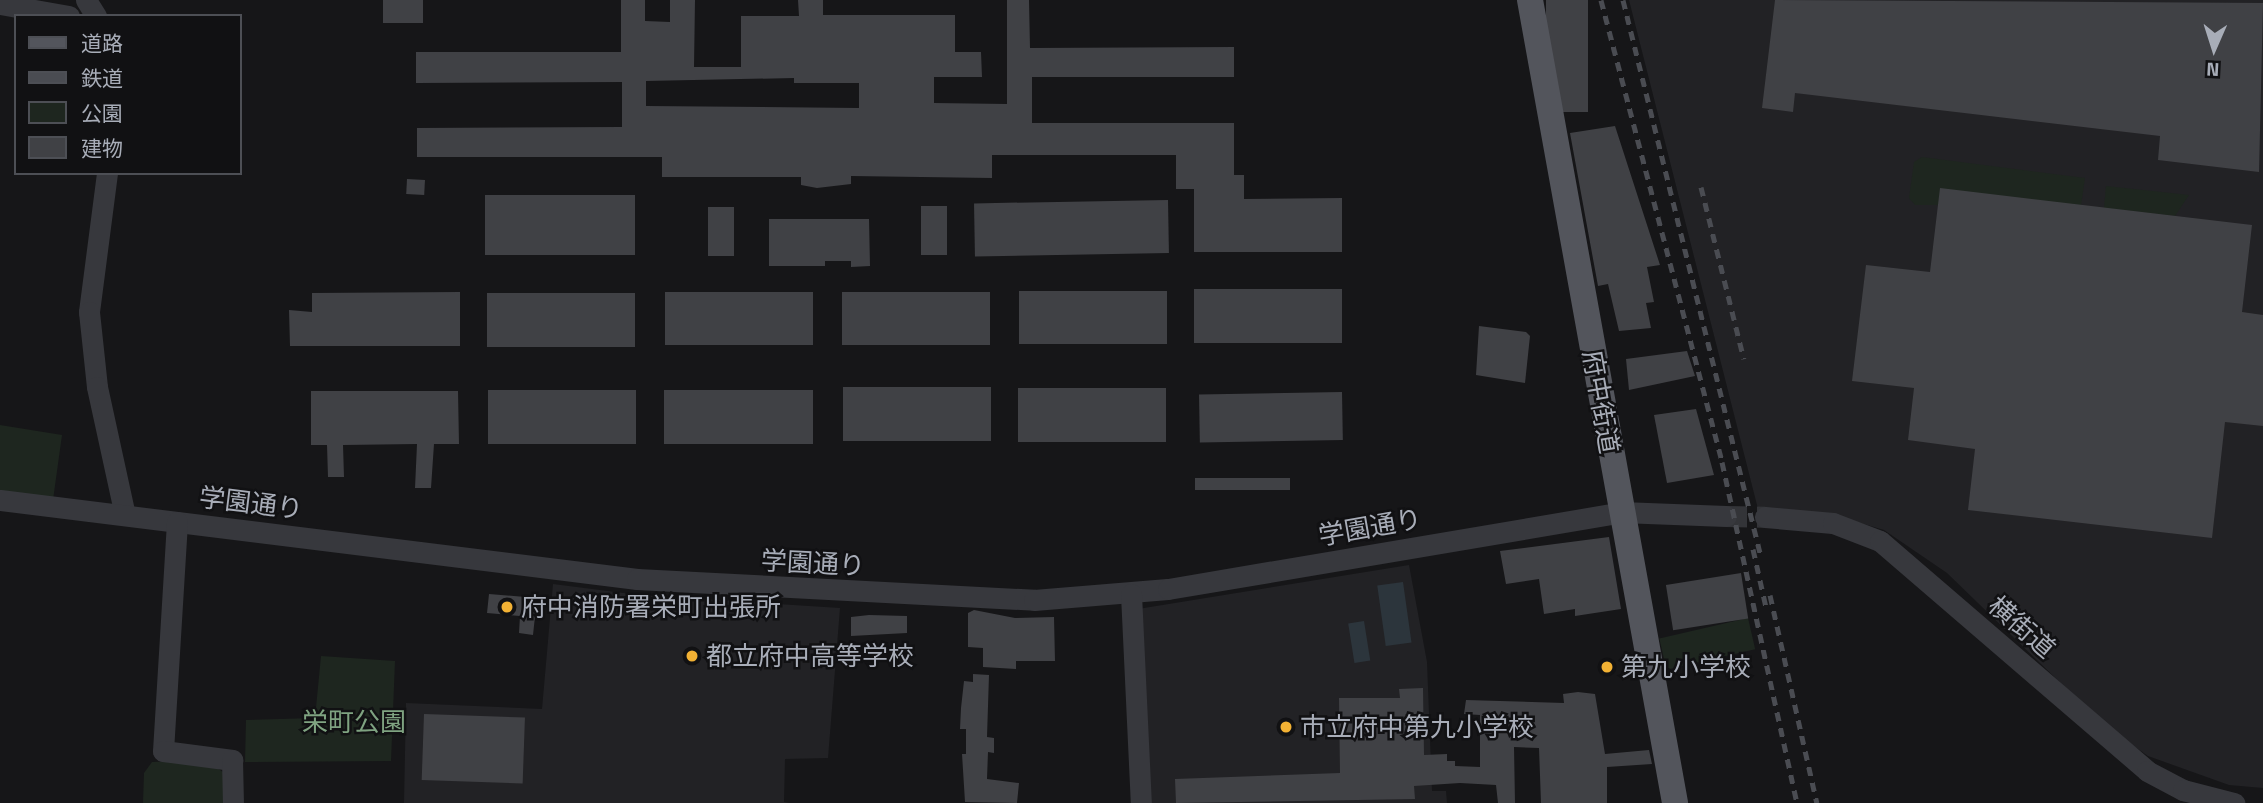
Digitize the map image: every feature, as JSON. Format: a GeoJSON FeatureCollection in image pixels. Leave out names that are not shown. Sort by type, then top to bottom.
{"type":"FeatureCollection","features":[{"type":"Feature","properties":{"kind":"main road","name":"府中街道"},"geometry":{"type":"LineString","coordinates":[[1530,0],[1675,803]]}},
{"type":"Feature","properties":{"kind":"street"},"geometry":{"type":"LineString","coordinates":[[0,4],[58,14]]}},
{"type":"Feature","properties":{"kind":"street"},"geometry":{"type":"LineString","coordinates":[[107,175],[89,312],[97,387],[125,515]]}},
{"type":"Feature","properties":{"kind":"street","name":"学園通り"},"geometry":{"type":"LineString","coordinates":[[0,500],[702,586],[1034,600],[1131,594],[1621,512]]}},
{"type":"Feature","properties":{"kind":"street"},"geometry":{"type":"LineString","coordinates":[[1621,512],[1726,516]]}},
{"type":"Feature","properties":{"kind":"street","name":"横街道"},"geometry":{"type":"LineString","coordinates":[[1765,517],[1833,523],[1880,541],[2147,771],[2183,790],[2234,803]]}},
{"type":"Feature","properties":{"kind":"street"},"geometry":{"type":"LineString","coordinates":[[177,522],[163,751],[232,760],[233,803]]}},
{"type":"Feature","properties":{"kind":"street"},"geometry":{"type":"LineString","coordinates":[[1131,594],[1141,803]]}},
{"type":"Feature","properties":{"kind":"shaded area"},"geometry":{"type":"Polygon","coordinates":[[[1629,0],[2263,0],[2263,788],[2229,785],[2148,756],[2104,725],[1947,573],[1884,530],[1827,513],[1758,509],[1629,0]]]}},
{"type":"Feature","properties":{"kind":"shaded area","name":"市立府中第九小学校"},"geometry":{"type":"Polygon","coordinates":[[[1409,565],[1427,662],[1432,791],[1446,791],[1447,803],[1145,803],[1138,609],[1409,565]]]}},
{"type":"Feature","properties":{"kind":"shaded area"},"geometry":{"type":"Polygon","coordinates":[[[1403,582],[1411,642],[1386,646],[1377,586],[1403,582]]]}},
{"type":"Feature","properties":{"kind":"shaded area","name":"都立府中高等学校"},"geometry":{"type":"Polygon","coordinates":[[[553,584],[639,595],[840,608],[828,758],[785,759],[784,802],[790,803],[404,803],[406,703],[542,709],[553,584]]]}},
{"type":"Feature","properties":{"kind":"shaded area"},"geometry":{"type":"Polygon","coordinates":[[[1364,621],[1370,661],[1354,663],[1348,624],[1364,621]]]}},
{"type":"Feature","properties":{"kind":"green space"},"geometry":{"type":"Polygon","coordinates":[[[1922,157],[2085,178],[2081,205],[1915,205],[1909,198],[1914,162],[1922,157]]]}},
{"type":"Feature","properties":{"kind":"green space"},"geometry":{"type":"Polygon","coordinates":[[[2106,186],[2189,195],[2175,216],[2104,208],[2106,186]]]}},
{"type":"Feature","properties":{"kind":"green space"},"geometry":{"type":"Polygon","coordinates":[[[0,425],[62,435],[53,500],[0,495],[0,425]]]}},
{"type":"Feature","properties":{"kind":"green space"},"geometry":{"type":"Polygon","coordinates":[[[1748,618],[1755,649],[1667,670],[1659,638],[1748,618]]]}},
{"type":"Feature","properties":{"kind":"green space","name":"栄町公園"},"geometry":{"type":"Polygon","coordinates":[[[321,656],[395,661],[391,761],[245,762],[246,720],[315,718],[321,656]]]}},
{"type":"Feature","properties":{"kind":"green space"},"geometry":{"type":"Polygon","coordinates":[[[205,760],[226,774],[227,803],[143,803],[144,773],[152,762],[205,760]]]}},
{"type":"Feature","properties":{"kind":"building"},"geometry":{"type":"Polygon","coordinates":[[[383,0],[423,0],[423,23],[383,23],[383,0]]]}},
{"type":"Feature","properties":{"kind":"building"},"geometry":{"type":"Polygon","coordinates":[[[621,0],[645,0],[645,21],[670,22],[670,0],[695,0],[694,67],[741,67],[741,16],[799,16],[798,0],[823,0],[823,15],[955,15],[955,52],[981,52],[982,77],[934,77],[934,103],[1007,104],[1007,0],[1029,0],[1030,48],[1234,47],[1234,77],[1032,77],[1032,123],[1234,123],[1234,175],[1244,175],[1244,199],[1342,198],[1342,252],[1194,252],[1194,189],[1176,189],[1176,155],[992,155],[992,178],[851,176],[851,184],[817,188],[801,185],[801,177],[662,177],[662,157],[417,157],[417,128],[622,127],[622,82],[416,83],[416,52],[621,52],[621,0]],[[794,78],[646,81],[646,106],[859,108],[859,83],[794,83],[794,78]]]}},
{"type":"Feature","properties":{"kind":"building"},"geometry":{"type":"Polygon","coordinates":[[[1546,0],[1588,0],[1588,112],[1546,112],[1546,0]]]}},
{"type":"Feature","properties":{"kind":"building"},"geometry":{"type":"Polygon","coordinates":[[[1775,0],[2263,3],[2259,172],[2158,160],[2160,136],[1795,93],[1793,112],[1762,108],[1775,0]]]}},
{"type":"Feature","properties":{"kind":"building"},"geometry":{"type":"Polygon","coordinates":[[[1615,126],[1660,265],[1647,267],[1654,302],[1646,303],[1651,328],[1619,331],[1608,284],[1598,286],[1570,133],[1615,126]]]}},
{"type":"Feature","properties":{"kind":"building"},"geometry":{"type":"Polygon","coordinates":[[[407,179],[425,180],[424,195],[406,194],[407,179]]]}},
{"type":"Feature","properties":{"kind":"building"},"geometry":{"type":"Polygon","coordinates":[[[1940,188],[2252,225],[2242,312],[2263,315],[2263,426],[2225,422],[2212,538],[1968,510],[1975,449],[1908,440],[1914,388],[1852,381],[1866,265],[1930,272],[1940,188]]]}},
{"type":"Feature","properties":{"kind":"building"},"geometry":{"type":"Polygon","coordinates":[[[485,195],[635,195],[635,255],[485,255],[485,195]]]}},
{"type":"Feature","properties":{"kind":"building"},"geometry":{"type":"Polygon","coordinates":[[[1168,200],[1169,253],[975,256],[974,203],[1168,200]]]}},
{"type":"Feature","properties":{"kind":"building"},"geometry":{"type":"Polygon","coordinates":[[[921,206],[947,206],[947,255],[921,255],[921,206]]]}},
{"type":"Feature","properties":{"kind":"building"},"geometry":{"type":"Polygon","coordinates":[[[708,207],[734,207],[734,256],[708,256],[708,207]]]}},
{"type":"Feature","properties":{"kind":"building"},"geometry":{"type":"Polygon","coordinates":[[[769,219],[869,219],[870,266],[851,267],[851,261],[825,261],[825,266],[769,266],[769,219]]]}},
{"type":"Feature","properties":{"kind":"building"},"geometry":{"type":"Polygon","coordinates":[[[1194,289],[1342,289],[1342,343],[1194,343],[1194,289]]]}},
{"type":"Feature","properties":{"kind":"building"},"geometry":{"type":"Polygon","coordinates":[[[1019,291],[1167,291],[1167,344],[1019,344],[1019,291]]]}},
{"type":"Feature","properties":{"kind":"building"},"geometry":{"type":"Polygon","coordinates":[[[460,292],[460,346],[290,346],[289,310],[312,312],[312,293],[460,292]]]}},
{"type":"Feature","properties":{"kind":"building"},"geometry":{"type":"Polygon","coordinates":[[[665,292],[813,292],[813,345],[665,345],[665,292]]]}},
{"type":"Feature","properties":{"kind":"building"},"geometry":{"type":"Polygon","coordinates":[[[842,292],[990,292],[990,345],[842,345],[842,292]]]}},
{"type":"Feature","properties":{"kind":"building"},"geometry":{"type":"Polygon","coordinates":[[[487,293],[635,293],[635,347],[487,347],[487,293]]]}},
{"type":"Feature","properties":{"kind":"building"},"geometry":{"type":"Polygon","coordinates":[[[1479,326],[1526,332],[1530,336],[1525,383],[1476,375],[1479,326]]]}},
{"type":"Feature","properties":{"kind":"building"},"geometry":{"type":"Polygon","coordinates":[[[1687,351],[1695,376],[1629,390],[1626,359],[1687,351]]]}},
{"type":"Feature","properties":{"kind":"building"},"geometry":{"type":"Polygon","coordinates":[[[843,387],[991,387],[991,441],[843,441],[843,387]]]}},
{"type":"Feature","properties":{"kind":"building"},"geometry":{"type":"Polygon","coordinates":[[[1018,388],[1166,388],[1166,442],[1018,442],[1018,388]]]}},
{"type":"Feature","properties":{"kind":"building"},"geometry":{"type":"Polygon","coordinates":[[[488,390],[636,390],[636,444],[488,444],[488,390]]]}},
{"type":"Feature","properties":{"kind":"building"},"geometry":{"type":"Polygon","coordinates":[[[664,390],[813,390],[813,444],[664,444],[664,390]]]}},
{"type":"Feature","properties":{"kind":"building"},"geometry":{"type":"Polygon","coordinates":[[[311,391],[458,391],[459,444],[434,444],[431,488],[415,488],[417,444],[343,445],[344,477],[328,477],[327,445],[311,445],[311,391]]]}},
{"type":"Feature","properties":{"kind":"building"},"geometry":{"type":"Polygon","coordinates":[[[1342,392],[1343,440],[1200,442],[1199,394],[1342,392]]]}},
{"type":"Feature","properties":{"kind":"building"},"geometry":{"type":"Polygon","coordinates":[[[1696,409],[1714,475],[1667,483],[1654,415],[1696,409]]]}},
{"type":"Feature","properties":{"kind":"building"},"geometry":{"type":"Polygon","coordinates":[[[1195,478],[1290,478],[1290,490],[1195,490],[1195,478]]]}},
{"type":"Feature","properties":{"kind":"building"},"geometry":{"type":"Polygon","coordinates":[[[1609,537],[1621,609],[1575,616],[1575,609],[1544,614],[1539,579],[1506,584],[1500,551],[1609,537]]]}},
{"type":"Feature","properties":{"kind":"building"},"geometry":{"type":"Polygon","coordinates":[[[1741,573],[1748,618],[1673,630],[1666,585],[1741,573]]]}},
{"type":"Feature","properties":{"kind":"building"},"geometry":{"type":"Polygon","coordinates":[[[489,594],[537,598],[533,635],[519,633],[520,616],[487,613],[489,594]]]}},
{"type":"Feature","properties":{"kind":"building"},"geometry":{"type":"Polygon","coordinates":[[[974,610],[1015,618],[1054,617],[1055,661],[1016,661],[1016,669],[983,667],[983,648],[968,647],[968,613],[974,610]]]}},
{"type":"Feature","properties":{"kind":"building"},"geometry":{"type":"Polygon","coordinates":[[[907,616],[907,633],[851,636],[851,617],[907,616]]]}},
{"type":"Feature","properties":{"kind":"building"},"geometry":{"type":"Polygon","coordinates":[[[973,674],[989,675],[987,737],[994,738],[994,753],[988,752],[987,779],[1019,783],[1017,803],[965,802],[962,754],[966,754],[966,729],[960,729],[961,708],[964,681],[973,682],[973,674]]]}},
{"type":"Feature","properties":{"kind":"building"},"geometry":{"type":"Polygon","coordinates":[[[1423,688],[1424,755],[1447,754],[1447,761],[1455,761],[1455,766],[1480,767],[1480,715],[1464,714],[1466,700],[1564,703],[1563,694],[1578,692],[1595,694],[1605,754],[1649,750],[1652,764],[1607,767],[1607,803],[1541,803],[1539,748],[1514,747],[1515,803],[1498,803],[1496,785],[1460,783],[1414,786],[1415,799],[1176,803],[1175,779],[1340,773],[1339,698],[1400,698],[1399,689],[1423,688]]]}},
{"type":"Feature","properties":{"kind":"building"},"geometry":{"type":"Polygon","coordinates":[[[424,714],[525,718],[523,783],[422,780],[424,714]]]}},
{"type":"Feature","properties":{"kind":"tunnel"},"geometry":{"type":"LineString","coordinates":[[1726,516],[1765,517]]}},
{"type":"Feature","properties":{"kind":"railway"},"geometry":{"type":"LineString","coordinates":[[1601,0],[1722,462],[1797,803]]}},
{"type":"Feature","properties":{"kind":"railway"},"geometry":{"type":"LineString","coordinates":[[1623,0],[1761,557]]}},
{"type":"Feature","properties":{"kind":"railway"},"geometry":{"type":"LineString","coordinates":[[1701,187],[1744,359]]}},
{"type":"Feature","properties":{"kind":"railway"},"geometry":{"type":"LineString","coordinates":[[1753,549],[1766,607]]}},
{"type":"Feature","properties":{"kind":"railway"},"geometry":{"type":"LineString","coordinates":[[1770,595],[1817,803]]}},
{"type":"Feature","properties":{"kind":"place","name":"府中消防署栄町出張所"},"geometry":{"type":"Point","coordinates":[507,607]}},
{"type":"Feature","properties":{"kind":"place","name":"都立府中高等学校"},"geometry":{"type":"Point","coordinates":[692,656]}},
{"type":"Feature","properties":{"kind":"place","name":"第九小学校"},"geometry":{"type":"Point","coordinates":[1607,667]}},
{"type":"Feature","properties":{"kind":"place","name":"市立府中第九小学校"},"geometry":{"type":"Point","coordinates":[1286,727]}}]}
